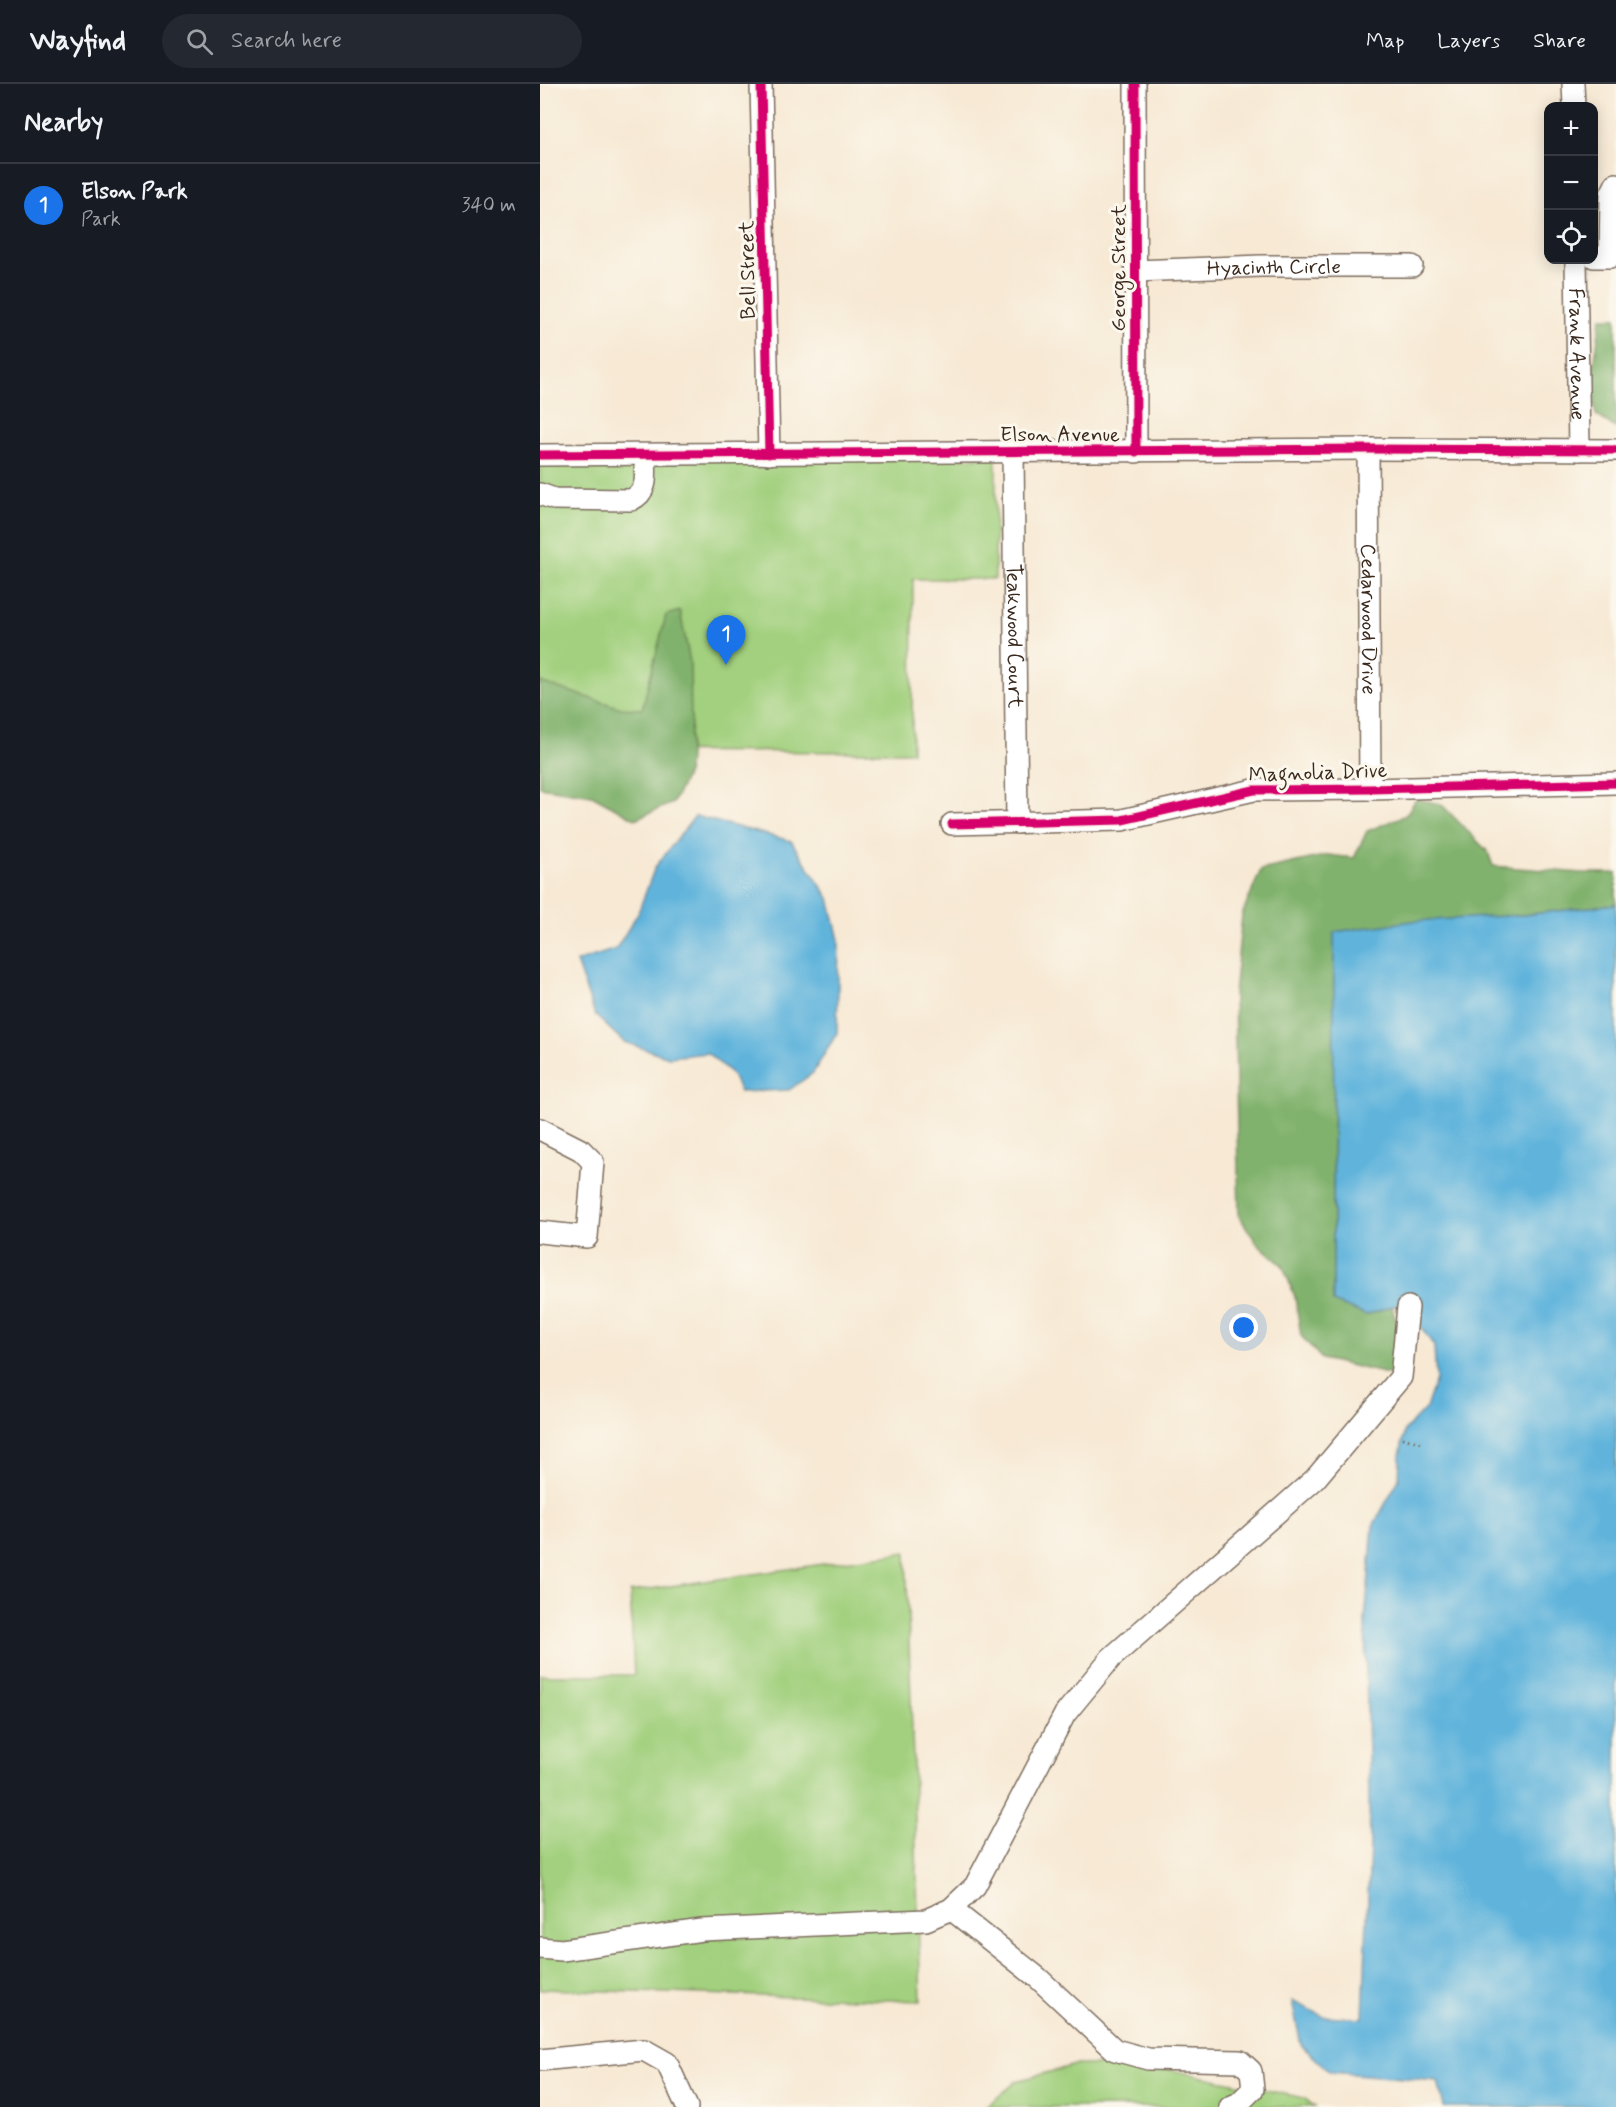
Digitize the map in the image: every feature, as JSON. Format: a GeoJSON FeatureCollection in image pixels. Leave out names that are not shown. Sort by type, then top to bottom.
{"type":"FeatureCollection","features":[{"type":"Feature","properties":{"kind":"street","name":"Bell Street"},"geometry":{"type":"LineString","coordinates":[[761,84],[769,454]]}},
{"type":"Feature","properties":{"kind":"street","name":"George Street"},"geometry":{"type":"LineString","coordinates":[[1135,84],[1136,452]]}},
{"type":"Feature","properties":{"kind":"street"},"geometry":{"type":"LineString","coordinates":[[1573,84],[1574,102]]}},
{"type":"Feature","properties":{"kind":"street"},"geometry":{"type":"LineString","coordinates":[[1606,257],[1611,194],[1616,184]]}},
{"type":"Feature","properties":{"kind":"street","name":"Frank Avenue"},"geometry":{"type":"LineString","coordinates":[[1576,264],[1579,450]]}},
{"type":"Feature","properties":{"kind":"street","name":"Hyacinth Circle"},"geometry":{"type":"LineString","coordinates":[[1136,271],[1261,266],[1412,266]]}},
{"type":"Feature","properties":{"kind":"street","name":"Elson Avenue"},"geometry":{"type":"LineString","coordinates":[[540,456],[1368,449],[1616,450]]}},
{"type":"Feature","properties":{"kind":"street","name":"Cedarwood Drive"},"geometry":{"type":"LineString","coordinates":[[1368,449],[1370,789]]}},
{"type":"Feature","properties":{"kind":"street","name":"Teakwood Court"},"geometry":{"type":"LineString","coordinates":[[1013,452],[1017,823]]}},
{"type":"Feature","properties":{"kind":"street"},"geometry":{"type":"LineString","coordinates":[[540,494],[554,499],[632,500],[638,497],[645,487],[645,456]]}},
{"type":"Feature","properties":{"kind":"street","name":"Magnolia Drive"},"geometry":{"type":"LineString","coordinates":[[952,824],[1122,820],[1254,789],[1370,789],[1616,783]]}},
{"type":"Feature","properties":{"kind":"street"},"geometry":{"type":"LineString","coordinates":[[540,1128],[580,1150],[593,1162],[587,1237],[540,1232]]}},
{"type":"Feature","properties":{"kind":"street"},"geometry":{"type":"LineString","coordinates":[[540,1948],[562,1950],[702,1930],[926,1920],[951,1909],[975,1886],[1065,1714],[1111,1658],[1315,1479],[1401,1377],[1408,1307]]}},
{"type":"Feature","properties":{"kind":"street"},"geometry":{"type":"LineString","coordinates":[[951,1909],[1038,1978],[1115,2050],[1148,2059],[1240,2061],[1251,2071],[1253,2089],[1239,2103],[1230,2107]]}},
{"type":"Feature","properties":{"kind":"street"},"geometry":{"type":"LineString","coordinates":[[540,2060],[644,2050],[667,2063],[687,2107]]}},
{"type":"Feature","properties":{"kind":"path"},"geometry":{"type":"LineString","coordinates":[[1402,1438],[1422,1443]]}},
{"type":"Feature","properties":{"kind":"green space"},"geometry":{"type":"Polygon","coordinates":[[[1601,318],[1616,318],[1616,428],[1596,415],[1592,378],[1601,318]]]}},
{"type":"Feature","properties":{"kind":"green space"},"geometry":{"type":"Polygon","coordinates":[[[540,457],[996,458],[995,579],[913,579],[912,752],[540,751],[540,457]]]}},
{"type":"Feature","properties":{"kind":"green space"},"geometry":{"type":"Polygon","coordinates":[[[680,611],[690,662],[691,720],[688,772],[673,803],[635,819],[592,795],[540,787],[540,682],[621,708],[642,709],[666,615],[680,611]]]}},
{"type":"Feature","properties":{"kind":"green space"},"geometry":{"type":"Polygon","coordinates":[[[1416,799],[1441,804],[1488,852],[1493,866],[1582,873],[1616,873],[1616,904],[1524,915],[1334,932],[1333,1302],[1366,1315],[1392,1306],[1398,1329],[1401,1377],[1322,1359],[1301,1336],[1295,1297],[1283,1266],[1256,1242],[1239,1216],[1234,994],[1242,915],[1261,870],[1328,855],[1354,858],[1367,831],[1406,815],[1416,799]]]}},
{"type":"Feature","properties":{"kind":"green space"},"geometry":{"type":"Polygon","coordinates":[[[906,1552],[921,2001],[540,1989],[540,1675],[634,1675],[630,1592],[906,1552]]]}},
{"type":"Feature","properties":{"kind":"green space"},"geometry":{"type":"Polygon","coordinates":[[[1075,2065],[1148,2065],[1304,2098],[1315,2107],[986,2107],[1017,2081],[1075,2065]]]}},
{"type":"Feature","properties":{"kind":"water"},"geometry":{"type":"Polygon","coordinates":[[[695,816],[791,841],[829,898],[839,940],[837,1033],[813,1073],[789,1090],[740,1092],[731,1073],[707,1053],[669,1057],[624,1042],[595,1015],[576,962],[616,949],[638,913],[655,867],[695,816]]]}},
{"type":"Feature","properties":{"kind":"water"},"geometry":{"type":"Polygon","coordinates":[[[1616,904],[1616,2107],[1444,2107],[1438,2081],[1330,2072],[1301,2045],[1292,2001],[1323,2016],[1363,2018],[1370,1846],[1365,1621],[1373,1526],[1399,1479],[1400,1455],[1405,1430],[1426,1408],[1436,1379],[1434,1346],[1420,1326],[1413,1308],[1392,1306],[1366,1315],[1333,1302],[1334,932],[1413,921],[1524,915],[1616,904]]]}},
{"type":"Feature","properties":{"kind":"cycle path"},"geometry":{"type":"LineString","coordinates":[[761,84],[769,454]]}},
{"type":"Feature","properties":{"kind":"cycle path"},"geometry":{"type":"LineString","coordinates":[[1135,84],[1136,452]]}},
{"type":"Feature","properties":{"kind":"cycle path"},"geometry":{"type":"LineString","coordinates":[[540,455],[1368,449],[1616,450]]}},
{"type":"Feature","properties":{"kind":"cycle path"},"geometry":{"type":"LineString","coordinates":[[952,824],[1122,820],[1254,790],[1616,783]]}},
{"type":"Feature","properties":{"kind":"place","name":"Elson Park"},"geometry":{"type":"Point","coordinates":[726,665]}}]}
